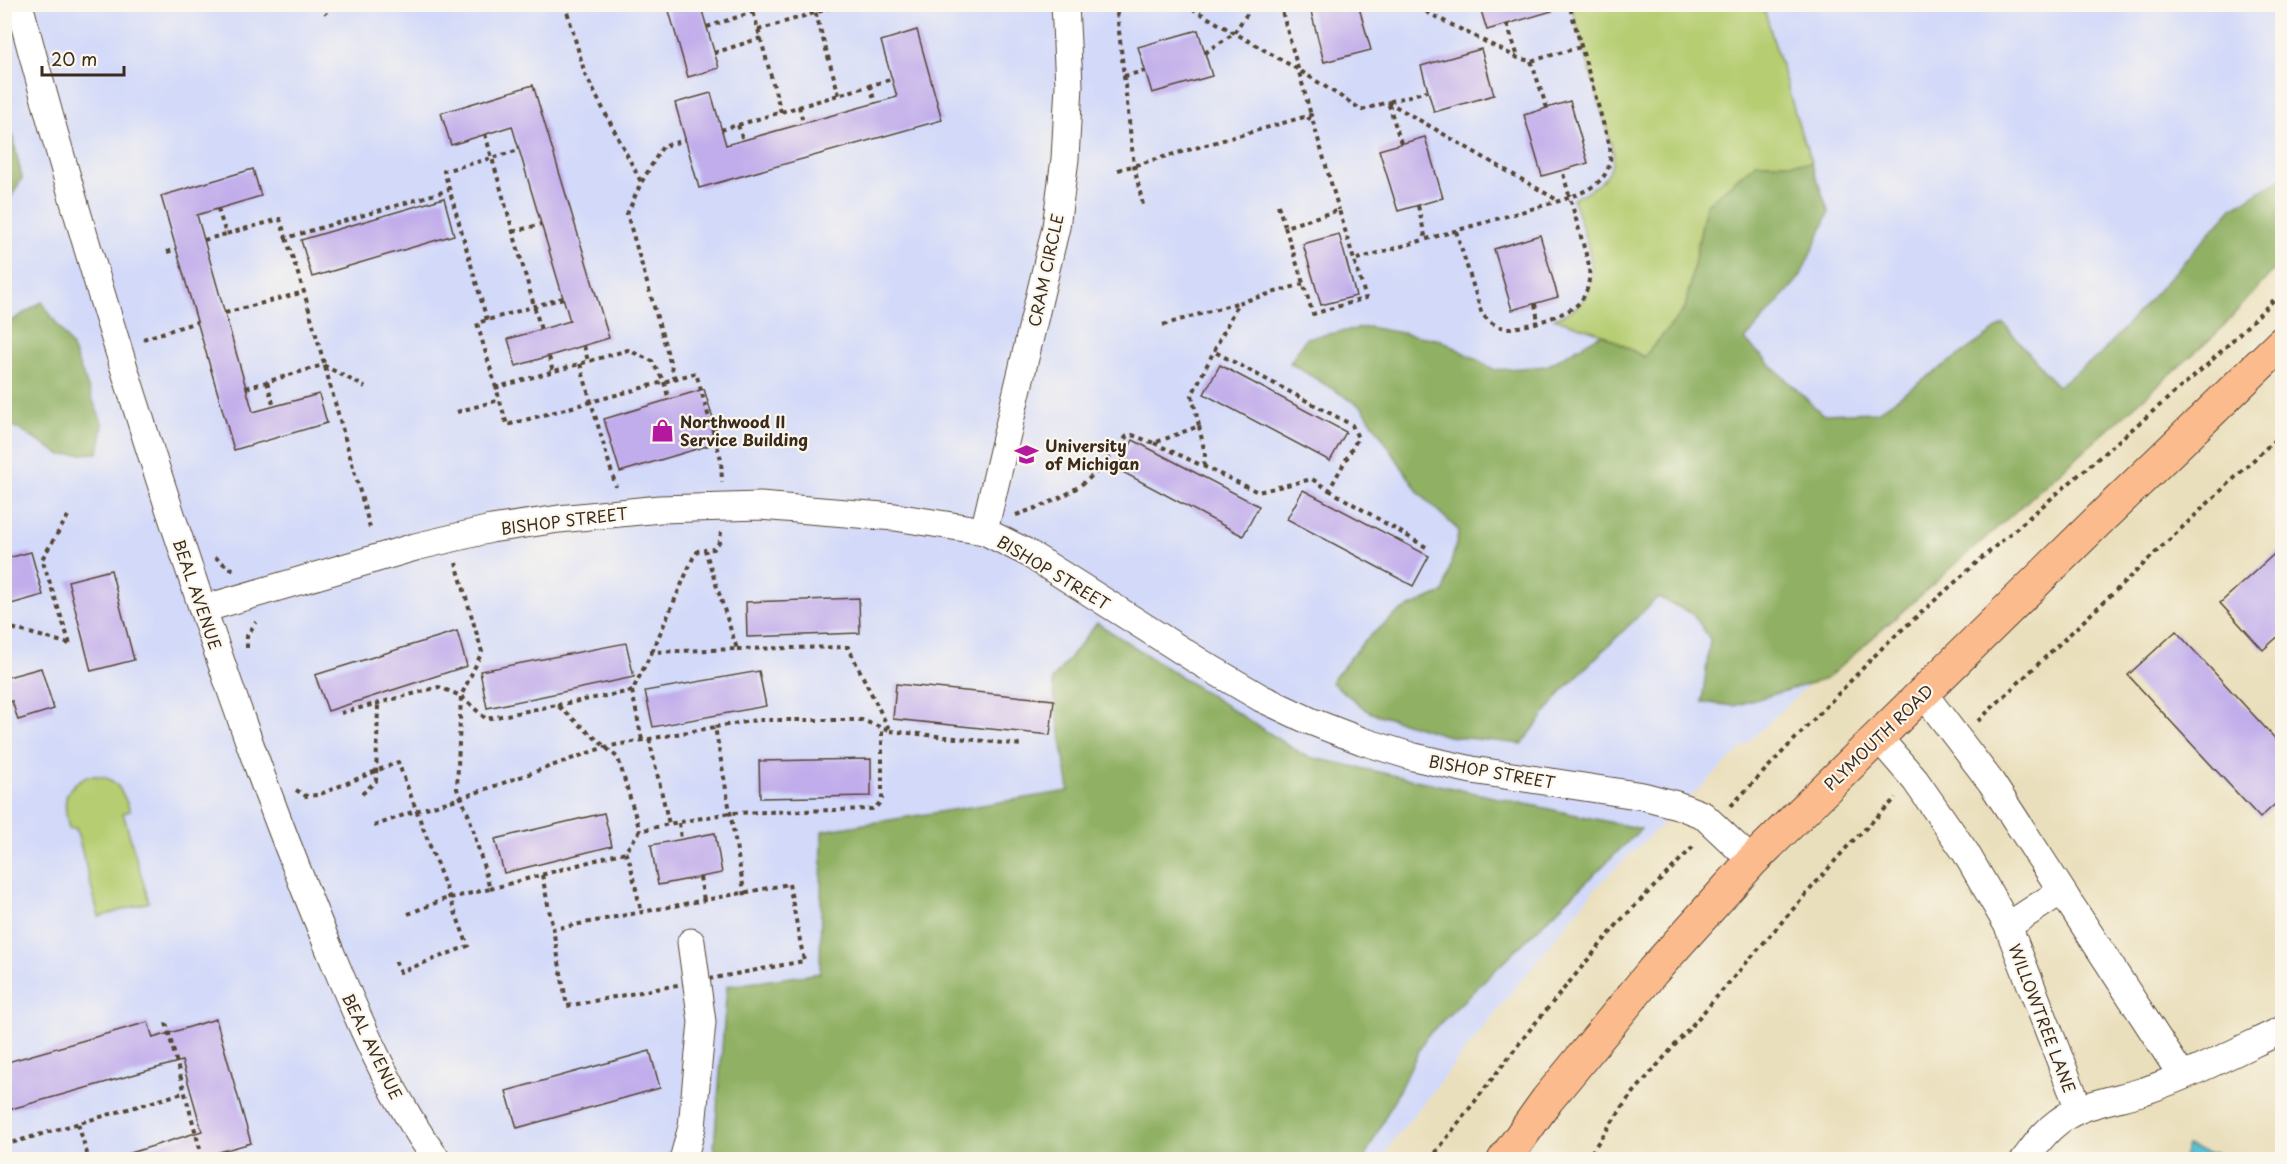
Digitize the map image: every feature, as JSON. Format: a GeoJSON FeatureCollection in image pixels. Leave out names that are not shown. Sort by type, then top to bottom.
{"type":"FeatureCollection","features":[{"type":"Feature","properties":{"kind":"main road","name":"PLYMOUTH ROAD"},"geometry":{"type":"LineString","coordinates":[[1504,1160],[1547,1100],[1646,980],[1752,861],[1877,736],[2283,343]]}},
{"type":"Feature","properties":{"kind":"street","name":"BEAL AVENUE"},"geometry":{"type":"LineString","coordinates":[[19,4],[94,267],[170,513],[279,822],[367,1040],[396,1096],[437,1160]]}},
{"type":"Feature","properties":{"kind":"street","name":"CRAM CIRCLE"},"geometry":{"type":"LineString","coordinates":[[984,531],[1056,227],[1065,159],[1069,85],[1065,4]]}},
{"type":"Feature","properties":{"kind":"street","name":"BISHOP STREET"},"geometry":{"type":"LineString","coordinates":[[203,609],[414,547],[491,529],[559,519],[660,509],[760,506],[895,517],[984,531],[1059,573],[1261,698],[1310,721],[1372,745],[1460,768],[1643,796],[1704,815],[1752,861]]}},
{"type":"Feature","properties":{"kind":"street"},"geometry":{"type":"LineString","coordinates":[[1923,693],[1991,782],[2182,1076]]}},
{"type":"Feature","properties":{"kind":"street","name":"WILLOWTREE LANE"},"geometry":{"type":"LineString","coordinates":[[1877,736],[1915,780],[1966,853],[2008,926],[2079,1109],[2144,1091],[2283,1030]]}},
{"type":"Feature","properties":{"kind":"street","name":"WILLOWTREE LANE"},"geometry":{"type":"LineString","coordinates":[[2008,926],[2061,891]]}},
{"type":"Feature","properties":{"kind":"street"},"geometry":{"type":"LineString","coordinates":[[684,1160],[692,1127],[702,1022],[691,942]]}},
{"type":"Feature","properties":{"kind":"street"},"geometry":{"type":"LineString","coordinates":[[2024,1160],[2044,1133],[2058,1121],[2079,1109]]}},
{"type":"Feature","properties":{"kind":"path"},"geometry":{"type":"LineString","coordinates":[[323,4],[326,14]]}},
{"type":"Feature","properties":{"kind":"path"},"geometry":{"type":"LineString","coordinates":[[565,4],[585,74],[641,183]]}},
{"type":"Feature","properties":{"kind":"path"},"geometry":{"type":"LineString","coordinates":[[751,4],[781,112]]}},
{"type":"Feature","properties":{"kind":"path"},"geometry":{"type":"LineString","coordinates":[[813,4],[839,95]]}},
{"type":"Feature","properties":{"kind":"path"},"geometry":{"type":"LineString","coordinates":[[758,30],[844,4]]}},
{"type":"Feature","properties":{"kind":"path"},"geometry":{"type":"LineString","coordinates":[[1116,4],[1134,166],[1143,205]]}},
{"type":"Feature","properties":{"kind":"path"},"geometry":{"type":"LineString","coordinates":[[1184,4],[1299,70],[1362,110],[1427,91]]}},
{"type":"Feature","properties":{"kind":"path"},"geometry":{"type":"LineString","coordinates":[[1205,53],[1233,34],[1254,4]]}},
{"type":"Feature","properties":{"kind":"path"},"geometry":{"type":"LineString","coordinates":[[1278,205],[1312,314],[1366,298],[1310,117],[1280,4]]}},
{"type":"Feature","properties":{"kind":"path"},"geometry":{"type":"LineString","coordinates":[[1410,4],[1518,58],[1531,61],[1581,47]]}},
{"type":"Feature","properties":{"kind":"path"},"geometry":{"type":"LineString","coordinates":[[1354,261],[1559,201],[1597,184],[1607,174],[1612,160],[1610,147],[1569,4]]}},
{"type":"Feature","properties":{"kind":"path"},"geometry":{"type":"LineString","coordinates":[[707,27],[753,12]]}},
{"type":"Feature","properties":{"kind":"path"},"geometry":{"type":"LineString","coordinates":[[1507,24],[1518,58]]}},
{"type":"Feature","properties":{"kind":"path"},"geometry":{"type":"LineString","coordinates":[[714,53],[761,38]]}},
{"type":"Feature","properties":{"kind":"path"},"geometry":{"type":"LineString","coordinates":[[1531,61],[1546,108]]}},
{"type":"Feature","properties":{"kind":"path"},"geometry":{"type":"LineString","coordinates":[[1124,76],[1145,71]]}},
{"type":"Feature","properties":{"kind":"path"},"geometry":{"type":"LineString","coordinates":[[721,130],[892,79]]}},
{"type":"Feature","properties":{"kind":"path"},"geometry":{"type":"LineString","coordinates":[[870,86],[875,102]]}},
{"type":"Feature","properties":{"kind":"path"},"geometry":{"type":"LineString","coordinates":[[1388,102],[1401,143]]}},
{"type":"Feature","properties":{"kind":"path"},"geometry":{"type":"LineString","coordinates":[[1388,102],[1559,201]]}},
{"type":"Feature","properties":{"kind":"path"},"geometry":{"type":"LineString","coordinates":[[799,106],[804,123]]}},
{"type":"Feature","properties":{"kind":"path"},"geometry":{"type":"LineString","coordinates":[[1118,170],[1310,117]]}},
{"type":"Feature","properties":{"kind":"path"},"geometry":{"type":"LineString","coordinates":[[738,125],[743,140]]}},
{"type":"Feature","properties":{"kind":"path"},"geometry":{"type":"LineString","coordinates":[[485,134],[541,330]]}},
{"type":"Feature","properties":{"kind":"path"},"geometry":{"type":"LineString","coordinates":[[675,379],[627,214],[641,183],[663,146],[686,140]]}},
{"type":"Feature","properties":{"kind":"path"},"geometry":{"type":"LineString","coordinates":[[487,320],[444,171],[519,150]]}},
{"type":"Feature","properties":{"kind":"path"},"geometry":{"type":"LineString","coordinates":[[1456,231],[1482,314],[1489,321],[1503,328],[1517,328],[1566,313],[1586,294],[1590,279],[1589,265],[1562,170]]}},
{"type":"Feature","properties":{"kind":"path"},"geometry":{"type":"LineString","coordinates":[[286,238],[449,190]]}},
{"type":"Feature","properties":{"kind":"path"},"geometry":{"type":"LineString","coordinates":[[1419,206],[1426,240]]}},
{"type":"Feature","properties":{"kind":"path"},"geometry":{"type":"LineString","coordinates":[[218,209],[226,234]]}},
{"type":"Feature","properties":{"kind":"path"},"geometry":{"type":"LineString","coordinates":[[1285,227],[1339,210]]}},
{"type":"Feature","properties":{"kind":"path"},"geometry":{"type":"LineString","coordinates":[[204,240],[280,219],[304,292],[374,539]]}},
{"type":"Feature","properties":{"kind":"path"},"geometry":{"type":"LineString","coordinates":[[513,232],[541,224]]}},
{"type":"Feature","properties":{"kind":"path"},"geometry":{"type":"LineString","coordinates":[[167,252],[176,249]]}},
{"type":"Feature","properties":{"kind":"path"},"geometry":{"type":"LineString","coordinates":[[1163,325],[1304,284]]}},
{"type":"Feature","properties":{"kind":"path"},"geometry":{"type":"LineString","coordinates":[[225,313],[304,292]]}},
{"type":"Feature","properties":{"kind":"path"},"geometry":{"type":"LineString","coordinates":[[1430,1160],[1527,1032],[1620,921],[1884,646],[1983,557],[2208,364],[2283,292]]}},
{"type":"Feature","properties":{"kind":"path"},"geometry":{"type":"LineString","coordinates":[[563,298],[477,323],[507,425],[696,373],[721,459],[723,488]]}},
{"type":"Feature","properties":{"kind":"path"},"geometry":{"type":"LineString","coordinates":[[1204,467],[1205,454],[1192,395],[1238,303]]}},
{"type":"Feature","properties":{"kind":"path"},"geometry":{"type":"LineString","coordinates":[[1535,304],[1538,321]]}},
{"type":"Feature","properties":{"kind":"path"},"geometry":{"type":"LineString","coordinates":[[145,350],[142,339],[197,322]]}},
{"type":"Feature","properties":{"kind":"path"},"geometry":{"type":"LineString","coordinates":[[584,345],[588,361]]}},
{"type":"Feature","properties":{"kind":"path"},"geometry":{"type":"LineString","coordinates":[[495,388],[628,350],[652,361],[664,382],[669,400]]}},
{"type":"Feature","properties":{"kind":"path"},"geometry":{"type":"LineString","coordinates":[[1215,352],[1352,425],[1358,438],[1329,490]]}},
{"type":"Feature","properties":{"kind":"path"},"geometry":{"type":"LineString","coordinates":[[549,357],[553,372]]}},
{"type":"Feature","properties":{"kind":"path"},"geometry":{"type":"LineString","coordinates":[[580,364],[617,490],[606,492]]}},
{"type":"Feature","properties":{"kind":"path"},"geometry":{"type":"LineString","coordinates":[[246,388],[323,365],[365,387]]}},
{"type":"Feature","properties":{"kind":"path"},"geometry":{"type":"LineString","coordinates":[[267,382],[274,407]]}},
{"type":"Feature","properties":{"kind":"path"},"geometry":{"type":"LineString","coordinates":[[458,412],[499,400]]}},
{"type":"Feature","properties":{"kind":"path"},"geometry":{"type":"LineString","coordinates":[[1154,443],[1199,426]]}},
{"type":"Feature","properties":{"kind":"path"},"geometry":{"type":"LineString","coordinates":[[1010,516],[1070,494],[1106,464],[1126,437],[1131,435],[1154,443],[1258,492],[1312,479],[1426,547]]}},
{"type":"Feature","properties":{"kind":"path"},"geometry":{"type":"LineString","coordinates":[[4,626],[69,644],[42,559],[68,516]]}},
{"type":"Feature","properties":{"kind":"path"},"geometry":{"type":"LineString","coordinates":[[642,741],[632,691],[652,652],[693,558],[698,551],[714,549],[720,541],[721,530]]}},
{"type":"Feature","properties":{"kind":"path"},"geometry":{"type":"LineString","coordinates":[[705,550],[737,649]]}},
{"type":"Feature","properties":{"kind":"path"},"geometry":{"type":"LineString","coordinates":[[211,554],[229,568],[246,572]]}},
{"type":"Feature","properties":{"kind":"path"},"geometry":{"type":"LineString","coordinates":[[455,559],[482,652],[461,696],[457,789],[469,816],[490,889]]}},
{"type":"Feature","properties":{"kind":"path"},"geometry":{"type":"LineString","coordinates":[[246,653],[247,636],[259,619]]}},
{"type":"Feature","properties":{"kind":"path"},"geometry":{"type":"LineString","coordinates":[[652,652],[848,647],[890,731]]}},
{"type":"Feature","properties":{"kind":"path"},"geometry":{"type":"LineString","coordinates":[[341,713],[439,687],[461,696],[486,719],[632,691]]}},
{"type":"Feature","properties":{"kind":"path"},"geometry":{"type":"LineString","coordinates":[[362,794],[376,781],[378,705]]}},
{"type":"Feature","properties":{"kind":"path"},"geometry":{"type":"LineString","coordinates":[[557,705],[618,758],[640,831]]}},
{"type":"Feature","properties":{"kind":"path"},"geometry":{"type":"LineString","coordinates":[[374,826],[605,747],[756,720],[862,720],[890,731],[1022,745]]}},
{"type":"Feature","properties":{"kind":"path"},"geometry":{"type":"LineString","coordinates":[[715,727],[745,896]]}},
{"type":"Feature","properties":{"kind":"path"},"geometry":{"type":"LineString","coordinates":[[408,914],[450,898],[625,852],[640,831],[669,824],[730,813],[872,809],[882,799],[882,729]]}},
{"type":"Feature","properties":{"kind":"path"},"geometry":{"type":"LineString","coordinates":[[649,739],[669,824]]}},
{"type":"Feature","properties":{"kind":"path"},"geometry":{"type":"LineString","coordinates":[[294,786],[297,792],[306,796],[318,795],[398,762],[468,946],[400,972],[395,960]]}},
{"type":"Feature","properties":{"kind":"path"},"geometry":{"type":"LineString","coordinates":[[679,823],[681,839]]}},
{"type":"Feature","properties":{"kind":"path"},"geometry":{"type":"LineString","coordinates":[[625,852],[630,863],[641,912]]}},
{"type":"Feature","properties":{"kind":"path"},"geometry":{"type":"LineString","coordinates":[[542,874],[553,929]]}},
{"type":"Feature","properties":{"kind":"path"},"geometry":{"type":"LineString","coordinates":[[699,877],[704,900]]}},
{"type":"Feature","properties":{"kind":"path"},"geometry":{"type":"LineString","coordinates":[[166,1023],[202,1160]]}},
{"type":"Feature","properties":{"kind":"path"},"geometry":{"type":"LineString","coordinates":[[4,1145],[183,1093]]}},
{"type":"Feature","properties":{"kind":"path"},"geometry":{"type":"LineString","coordinates":[[78,1124],[89,1160]]}},
{"type":"Feature","properties":{"kind":"shaded area","name":"University of Michigan"},"geometry":{"type":"Polygon","coordinates":[[[5,5],[2282,5],[2282,234],[1596,887],[1392,1142],[1383,1159],[5,1160],[5,5]]]}},
{"type":"Feature","properties":{"kind":"green space"},"geometry":{"type":"Polygon","coordinates":[[[1571,5],[1763,5],[1811,163],[1756,163],[1706,205],[1685,309],[1644,357],[1602,334],[1554,318],[1573,310],[1585,298],[1591,284],[1592,268],[1589,251],[1573,199],[1595,187],[1606,177],[1613,163],[1614,154],[1571,5]]]}},
{"type":"Feature","properties":{"kind":"green space"},"geometry":{"type":"Polygon","coordinates":[[[5,104],[22,178],[4,208],[5,104]]]}},
{"type":"Feature","properties":{"kind":"green space"},"geometry":{"type":"Polygon","coordinates":[[[1756,163],[1811,163],[1829,213],[1800,277],[1745,340],[1822,414],[1877,412],[2004,324],[2057,386],[2100,355],[2232,208],[2282,178],[2282,261],[2216,334],[1826,679],[1734,706],[1702,702],[1710,639],[1693,614],[1658,597],[1563,690],[1522,744],[1448,736],[1369,712],[1331,682],[1365,640],[1399,612],[1444,592],[1459,531],[1419,493],[1362,407],[1290,363],[1306,338],[1368,327],[1441,340],[1495,370],[1547,366],[1602,334],[1644,357],[1685,309],[1706,205],[1756,163]]]}},
{"type":"Feature","properties":{"kind":"green space"},"geometry":{"type":"Polygon","coordinates":[[[42,302],[71,345],[103,425],[98,453],[61,455],[5,421],[5,325],[42,302]]]}},
{"type":"Feature","properties":{"kind":"green space"},"geometry":{"type":"Polygon","coordinates":[[[1097,623],[1305,756],[1641,829],[1426,1037],[1364,1159],[713,1159],[727,986],[820,973],[822,831],[1069,791],[1052,680],[1097,623]]]}},
{"type":"Feature","properties":{"kind":"green space"},"geometry":{"type":"Polygon","coordinates":[[[89,776],[111,780],[124,796],[130,811],[123,813],[149,902],[99,917],[76,828],[69,829],[65,804],[73,785],[89,776]]]}},
{"type":"Feature","properties":{"kind":"water"},"geometry":{"type":"Polygon","coordinates":[[[2187,1146],[2212,1154],[2214,1152],[2229,1157],[2229,1159],[2185,1159],[2183,1157],[2187,1146]]]}},
{"type":"Feature","properties":{"kind":"building"},"geometry":{"type":"Polygon","coordinates":[[[667,4],[700,4],[719,68],[688,77],[667,4]]]}},
{"type":"Feature","properties":{"kind":"building"},"geometry":{"type":"Polygon","coordinates":[[[1309,4],[1358,4],[1371,50],[1324,62],[1309,4]]]}},
{"type":"Feature","properties":{"kind":"building"},"geometry":{"type":"Polygon","coordinates":[[[1479,4],[1552,4],[1552,11],[1487,30],[1479,4]]]}},
{"type":"Feature","properties":{"kind":"building"},"geometry":{"type":"Polygon","coordinates":[[[917,30],[942,120],[699,188],[675,103],[711,93],[726,145],[897,97],[881,41],[917,30]]]}},
{"type":"Feature","properties":{"kind":"building"},"geometry":{"type":"Polygon","coordinates":[[[1198,30],[1212,76],[1152,93],[1138,47],[1198,30]]]}},
{"type":"Feature","properties":{"kind":"building"},"geometry":{"type":"Polygon","coordinates":[[[1481,49],[1494,95],[1434,112],[1421,66],[1481,49]]]}},
{"type":"Feature","properties":{"kind":"building"},"geometry":{"type":"Polygon","coordinates":[[[533,85],[609,338],[516,366],[508,339],[570,321],[512,126],[451,145],[441,113],[533,85]]]}},
{"type":"Feature","properties":{"kind":"building"},"geometry":{"type":"Polygon","coordinates":[[[1570,101],[1588,163],[1542,176],[1524,115],[1570,101]]]}},
{"type":"Feature","properties":{"kind":"building"},"geometry":{"type":"Polygon","coordinates":[[[1425,137],[1443,198],[1398,211],[1379,150],[1425,137]]]}},
{"type":"Feature","properties":{"kind":"building"},"geometry":{"type":"Polygon","coordinates":[[[253,169],[261,196],[197,215],[253,412],[319,394],[327,423],[234,450],[161,196],[253,169]]]}},
{"type":"Feature","properties":{"kind":"building"},"geometry":{"type":"Polygon","coordinates":[[[444,198],[454,235],[312,277],[301,240],[444,198]]]}},
{"type":"Feature","properties":{"kind":"building"},"geometry":{"type":"Polygon","coordinates":[[[1339,234],[1356,296],[1321,305],[1303,244],[1339,234]]]}},
{"type":"Feature","properties":{"kind":"building"},"geometry":{"type":"Polygon","coordinates":[[[1540,235],[1558,297],[1512,310],[1494,249],[1540,235]]]}},
{"type":"Feature","properties":{"kind":"building"},"geometry":{"type":"Polygon","coordinates":[[[1220,365],[1346,432],[1330,461],[1204,394],[1220,365]]]}},
{"type":"Feature","properties":{"kind":"building","name":"Northwood II Service Building"},"geometry":{"type":"Polygon","coordinates":[[[704,389],[720,442],[620,472],[604,419],[704,389]]]}},
{"type":"Feature","properties":{"kind":"building"},"geometry":{"type":"Polygon","coordinates":[[[1133,440],[1259,506],[1243,536],[1117,469],[1133,440]]]}},
{"type":"Feature","properties":{"kind":"building"},"geometry":{"type":"Polygon","coordinates":[[[1303,490],[1429,556],[1413,586],[1287,519],[1303,490]]]}},
{"type":"Feature","properties":{"kind":"building"},"geometry":{"type":"Polygon","coordinates":[[[2283,546],[2283,632],[2263,650],[2220,603],[2283,546]]]}},
{"type":"Feature","properties":{"kind":"building"},"geometry":{"type":"Polygon","coordinates":[[[31,552],[43,595],[4,606],[4,559],[31,552]]]}},
{"type":"Feature","properties":{"kind":"building"},"geometry":{"type":"Polygon","coordinates":[[[111,570],[134,660],[91,671],[68,581],[111,570]]]}},
{"type":"Feature","properties":{"kind":"building"},"geometry":{"type":"Polygon","coordinates":[[[859,598],[860,633],[747,637],[746,602],[859,598]]]}},
{"type":"Feature","properties":{"kind":"building"},"geometry":{"type":"Polygon","coordinates":[[[457,631],[467,666],[328,711],[315,675],[457,631]]]}},
{"type":"Feature","properties":{"kind":"building"},"geometry":{"type":"Polygon","coordinates":[[[2176,631],[2283,747],[2283,797],[2260,818],[2128,675],[2176,631]]]}},
{"type":"Feature","properties":{"kind":"building"},"geometry":{"type":"Polygon","coordinates":[[[626,643],[634,677],[487,708],[480,671],[626,643]]]}},
{"type":"Feature","properties":{"kind":"building"},"geometry":{"type":"Polygon","coordinates":[[[41,668],[54,709],[18,720],[12,701],[4,704],[4,678],[41,668]]]}},
{"type":"Feature","properties":{"kind":"building"},"geometry":{"type":"Polygon","coordinates":[[[759,671],[766,706],[653,727],[645,691],[759,671]]]}},
{"type":"Feature","properties":{"kind":"building"},"geometry":{"type":"Polygon","coordinates":[[[896,684],[1054,700],[1050,735],[893,719],[896,684]]]}},
{"type":"Feature","properties":{"kind":"building"},"geometry":{"type":"Polygon","coordinates":[[[871,759],[871,796],[760,798],[759,761],[871,759]]]}},
{"type":"Feature","properties":{"kind":"building"},"geometry":{"type":"Polygon","coordinates":[[[604,813],[612,846],[504,873],[495,839],[604,813]]]}},
{"type":"Feature","properties":{"kind":"building"},"geometry":{"type":"Polygon","coordinates":[[[715,833],[722,873],[658,885],[651,845],[715,833]]]}},
{"type":"Feature","properties":{"kind":"building"},"geometry":{"type":"Polygon","coordinates":[[[216,1019],[251,1143],[191,1160],[128,1160],[127,1154],[202,1131],[182,1061],[4,1111],[4,1063],[148,1022],[153,1038],[216,1019]]]}},
{"type":"Feature","properties":{"kind":"building"},"geometry":{"type":"Polygon","coordinates":[[[650,1051],[660,1088],[517,1128],[506,1091],[650,1051]]]}},
{"type":"Feature","properties":{"kind":"place","name":"Northwood II Service Building"},"geometry":{"type":"Point","coordinates":[662,430]}},
{"type":"Feature","properties":{"kind":"place","name":"University of Michigan"},"geometry":{"type":"Point","coordinates":[1027,454]}}]}
